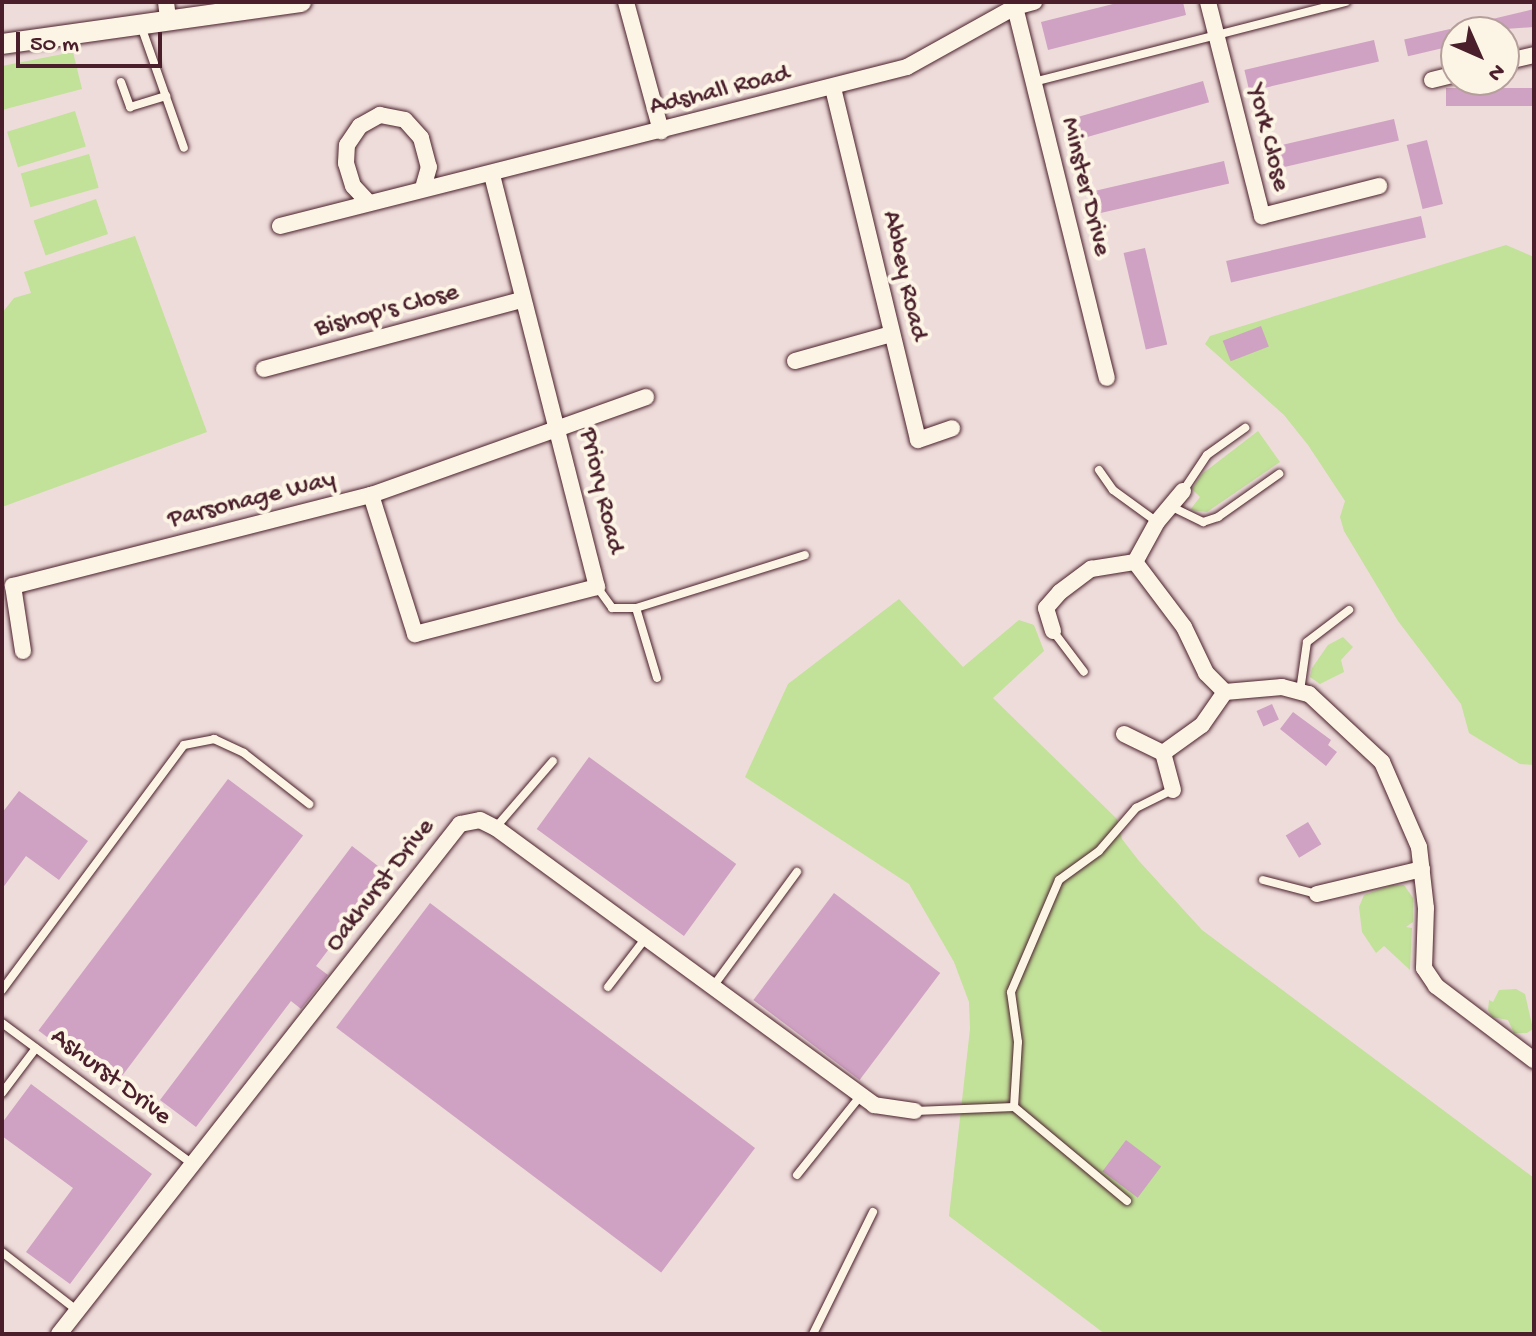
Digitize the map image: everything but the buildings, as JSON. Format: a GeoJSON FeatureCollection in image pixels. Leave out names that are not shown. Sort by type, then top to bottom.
{"type":"FeatureCollection","features":[{"type":"Feature","properties":{"kind":"street"},"geometry":{"type":"LineString","coordinates":[[2,44],[139,22],[167,10],[301,2]]}},
{"type":"Feature","properties":{"kind":"street"},"geometry":{"type":"LineString","coordinates":[[626,2],[661,131]]}},
{"type":"Feature","properties":{"kind":"street","name":"Adshall Road"},"geometry":{"type":"LineString","coordinates":[[280,226],[423,188],[492,176],[907,67],[1015,7],[1034,2]]}},
{"type":"Feature","properties":{"kind":"street","name":"York Close"},"geometry":{"type":"LineString","coordinates":[[1208,2],[1262,216],[1379,186]]}},
{"type":"Feature","properties":{"kind":"street","name":"Minster Drive"},"geometry":{"type":"LineString","coordinates":[[1015,7],[1107,378]]}},
{"type":"Feature","properties":{"kind":"street"},"geometry":{"type":"LineString","coordinates":[[1432,80],[1440,78]]}},
{"type":"Feature","properties":{"kind":"street","name":"Abbey Road"},"geometry":{"type":"LineString","coordinates":[[833,88],[918,440],[952,428]]}},
{"type":"Feature","properties":{"kind":"street"},"geometry":{"type":"LineString","coordinates":[[369,203],[353,186],[346,163],[347,145],[360,126],[380,115],[405,120],[421,138],[429,167],[423,188]]}},
{"type":"Feature","properties":{"kind":"street","name":"Priory Road"},"geometry":{"type":"LineString","coordinates":[[371,495],[415,634],[597,587],[559,424],[522,300],[492,176]]}},
{"type":"Feature","properties":{"kind":"street","name":"Bishop's Close"},"geometry":{"type":"LineString","coordinates":[[264,369],[522,300]]}},
{"type":"Feature","properties":{"kind":"street"},"geometry":{"type":"LineString","coordinates":[[795,361],[891,334]]}},
{"type":"Feature","properties":{"kind":"street","name":"Parsonage Way"},"geometry":{"type":"LineString","coordinates":[[23,651],[13,586],[371,495],[559,424],[646,397]]}},
{"type":"Feature","properties":{"kind":"street"},"geometry":{"type":"LineString","coordinates":[[1135,562],[1157,522],[1183,491]]}},
{"type":"Feature","properties":{"kind":"street"},"geometry":{"type":"LineString","coordinates":[[1053,631],[1046,608],[1060,592],[1091,569],[1135,562]]}},
{"type":"Feature","properties":{"kind":"street"},"geometry":{"type":"LineString","coordinates":[[1135,562],[1184,627],[1206,673],[1225,692]]}},
{"type":"Feature","properties":{"kind":"street"},"geometry":{"type":"LineString","coordinates":[[1225,692],[1282,687],[1300,691],[1350,726],[1382,762],[1413,825],[1422,869],[1424,968],[1448,996],[1534,1060]]}},
{"type":"Feature","properties":{"kind":"street"},"geometry":{"type":"LineString","coordinates":[[1163,753],[1202,725],[1225,692]]}},
{"type":"Feature","properties":{"kind":"street"},"geometry":{"type":"LineString","coordinates":[[1124,734],[1163,753],[1173,790]]}},
{"type":"Feature","properties":{"kind":"street","name":"Oakhurst Drive"},"geometry":{"type":"LineString","coordinates":[[59,1334],[194,1166],[445,840],[460,824],[480,820],[496,828]]}},
{"type":"Feature","properties":{"kind":"street"},"geometry":{"type":"LineString","coordinates":[[496,828],[711,989],[874,1105],[915,1111]]}},
{"type":"Feature","properties":{"kind":"street"},"geometry":{"type":"LineString","coordinates":[[1317,894],[1422,869]]}},
{"type":"Feature","properties":{"kind":"lane"},"geometry":{"type":"LineString","coordinates":[[1034,82],[1346,2]]}},
{"type":"Feature","properties":{"kind":"lane"},"geometry":{"type":"LineString","coordinates":[[139,22],[184,148]]}},
{"type":"Feature","properties":{"kind":"lane"},"geometry":{"type":"LineString","coordinates":[[121,82],[130,107],[166,96]]}},
{"type":"Feature","properties":{"kind":"lane"},"geometry":{"type":"LineString","coordinates":[[1183,491],[1207,455],[1245,428]]}},
{"type":"Feature","properties":{"kind":"lane"},"geometry":{"type":"LineString","coordinates":[[1099,470],[1113,490],[1157,522]]}},
{"type":"Feature","properties":{"kind":"lane"},"geometry":{"type":"LineString","coordinates":[[1170,506],[1203,522],[1218,517],[1279,474]]}},
{"type":"Feature","properties":{"kind":"lane"},"geometry":{"type":"LineString","coordinates":[[597,587],[612,608],[636,608],[805,555]]}},
{"type":"Feature","properties":{"kind":"lane"},"geometry":{"type":"LineString","coordinates":[[636,608],[657,678]]}},
{"type":"Feature","properties":{"kind":"lane"},"geometry":{"type":"LineString","coordinates":[[1300,691],[1307,642],[1349,610]]}},
{"type":"Feature","properties":{"kind":"lane"},"geometry":{"type":"LineString","coordinates":[[1053,631],[1084,672]]}},
{"type":"Feature","properties":{"kind":"lane"},"geometry":{"type":"LineString","coordinates":[[2,990],[184,745],[214,739],[234,748],[309,804]]}},
{"type":"Feature","properties":{"kind":"lane"},"geometry":{"type":"LineString","coordinates":[[496,828],[553,761]]}},
{"type":"Feature","properties":{"kind":"lane"},"geometry":{"type":"LineString","coordinates":[[1014,1107],[1018,1042],[1011,992],[1051,892],[1105,844],[1136,808],[1173,790]]}},
{"type":"Feature","properties":{"kind":"lane"},"geometry":{"type":"LineString","coordinates":[[711,989],[797,872]]}},
{"type":"Feature","properties":{"kind":"lane"},"geometry":{"type":"LineString","coordinates":[[1263,880],[1317,894]]}},
{"type":"Feature","properties":{"kind":"lane"},"geometry":{"type":"LineString","coordinates":[[608,987],[645,939]]}},
{"type":"Feature","properties":{"kind":"lane","name":"Ashurst Drive"},"geometry":{"type":"LineString","coordinates":[[2,1023],[194,1166]]}},
{"type":"Feature","properties":{"kind":"lane"},"geometry":{"type":"LineString","coordinates":[[2,1093],[36,1048]]}},
{"type":"Feature","properties":{"kind":"lane"},"geometry":{"type":"LineString","coordinates":[[797,1175],[861,1095]]}},
{"type":"Feature","properties":{"kind":"lane"},"geometry":{"type":"LineString","coordinates":[[915,1111],[1014,1107],[1127,1201]]}},
{"type":"Feature","properties":{"kind":"lane"},"geometry":{"type":"LineString","coordinates":[[813,1334],[873,1212]]}},
{"type":"Feature","properties":{"kind":"lane"},"geometry":{"type":"LineString","coordinates":[[2,1252],[79,1312]]}},
{"type":"Feature","properties":{"kind":"green space"},"geometry":{"type":"Polygon","coordinates":[[[73,52],[82,89],[2,110],[2,66],[73,52]]]}},
{"type":"Feature","properties":{"kind":"green space"},"geometry":{"type":"Polygon","coordinates":[[[75,111],[86,146],[18,167],[7,132],[75,111]]]}},
{"type":"Feature","properties":{"kind":"green space"},"geometry":{"type":"Polygon","coordinates":[[[89,154],[99,188],[30,207],[21,174],[89,154]]]}},
{"type":"Feature","properties":{"kind":"green space"},"geometry":{"type":"Polygon","coordinates":[[[96,199],[108,234],[46,255],[34,220],[96,199]]]}},
{"type":"Feature","properties":{"kind":"green space"},"geometry":{"type":"Polygon","coordinates":[[[135,236],[207,432],[2,507],[2,313],[14,298],[31,293],[24,272],[135,236]]]}},
{"type":"Feature","properties":{"kind":"green space"},"geometry":{"type":"Polygon","coordinates":[[[1506,245],[1534,257],[1534,765],[1520,764],[1469,733],[1461,704],[1398,621],[1344,531],[1340,517],[1345,501],[1308,445],[1284,415],[1205,344],[1210,336],[1506,245]]]}},
{"type":"Feature","properties":{"kind":"green space"},"geometry":{"type":"Polygon","coordinates":[[[1258,431],[1280,462],[1207,512],[1190,510],[1200,497],[1192,489],[1202,474],[1258,431]]]}},
{"type":"Feature","properties":{"kind":"green space"},"geometry":{"type":"Polygon","coordinates":[[[899,599],[963,667],[1019,620],[1034,625],[1044,651],[993,698],[1117,819],[1122,839],[1139,861],[1202,930],[1534,1178],[1534,1334],[1105,1334],[949,1216],[970,1029],[969,1002],[954,962],[909,884],[745,777],[788,684],[899,599]]]}},
{"type":"Feature","properties":{"kind":"green space"},"geometry":{"type":"Polygon","coordinates":[[[1343,637],[1353,647],[1341,660],[1344,672],[1320,684],[1310,677],[1312,668],[1328,645],[1343,637]]]}},
{"type":"Feature","properties":{"kind":"green space"},"geometry":{"type":"Polygon","coordinates":[[[1392,885],[1404,885],[1413,898],[1413,922],[1406,927],[1412,928],[1410,970],[1384,946],[1376,953],[1362,932],[1359,907],[1364,895],[1392,885]]]}},
{"type":"Feature","properties":{"kind":"green space"},"geometry":{"type":"Polygon","coordinates":[[[1516,989],[1525,994],[1533,1029],[1527,1033],[1514,1033],[1508,1020],[1492,1017],[1488,1010],[1489,1000],[1493,1002],[1499,990],[1516,989]]]}}]}
